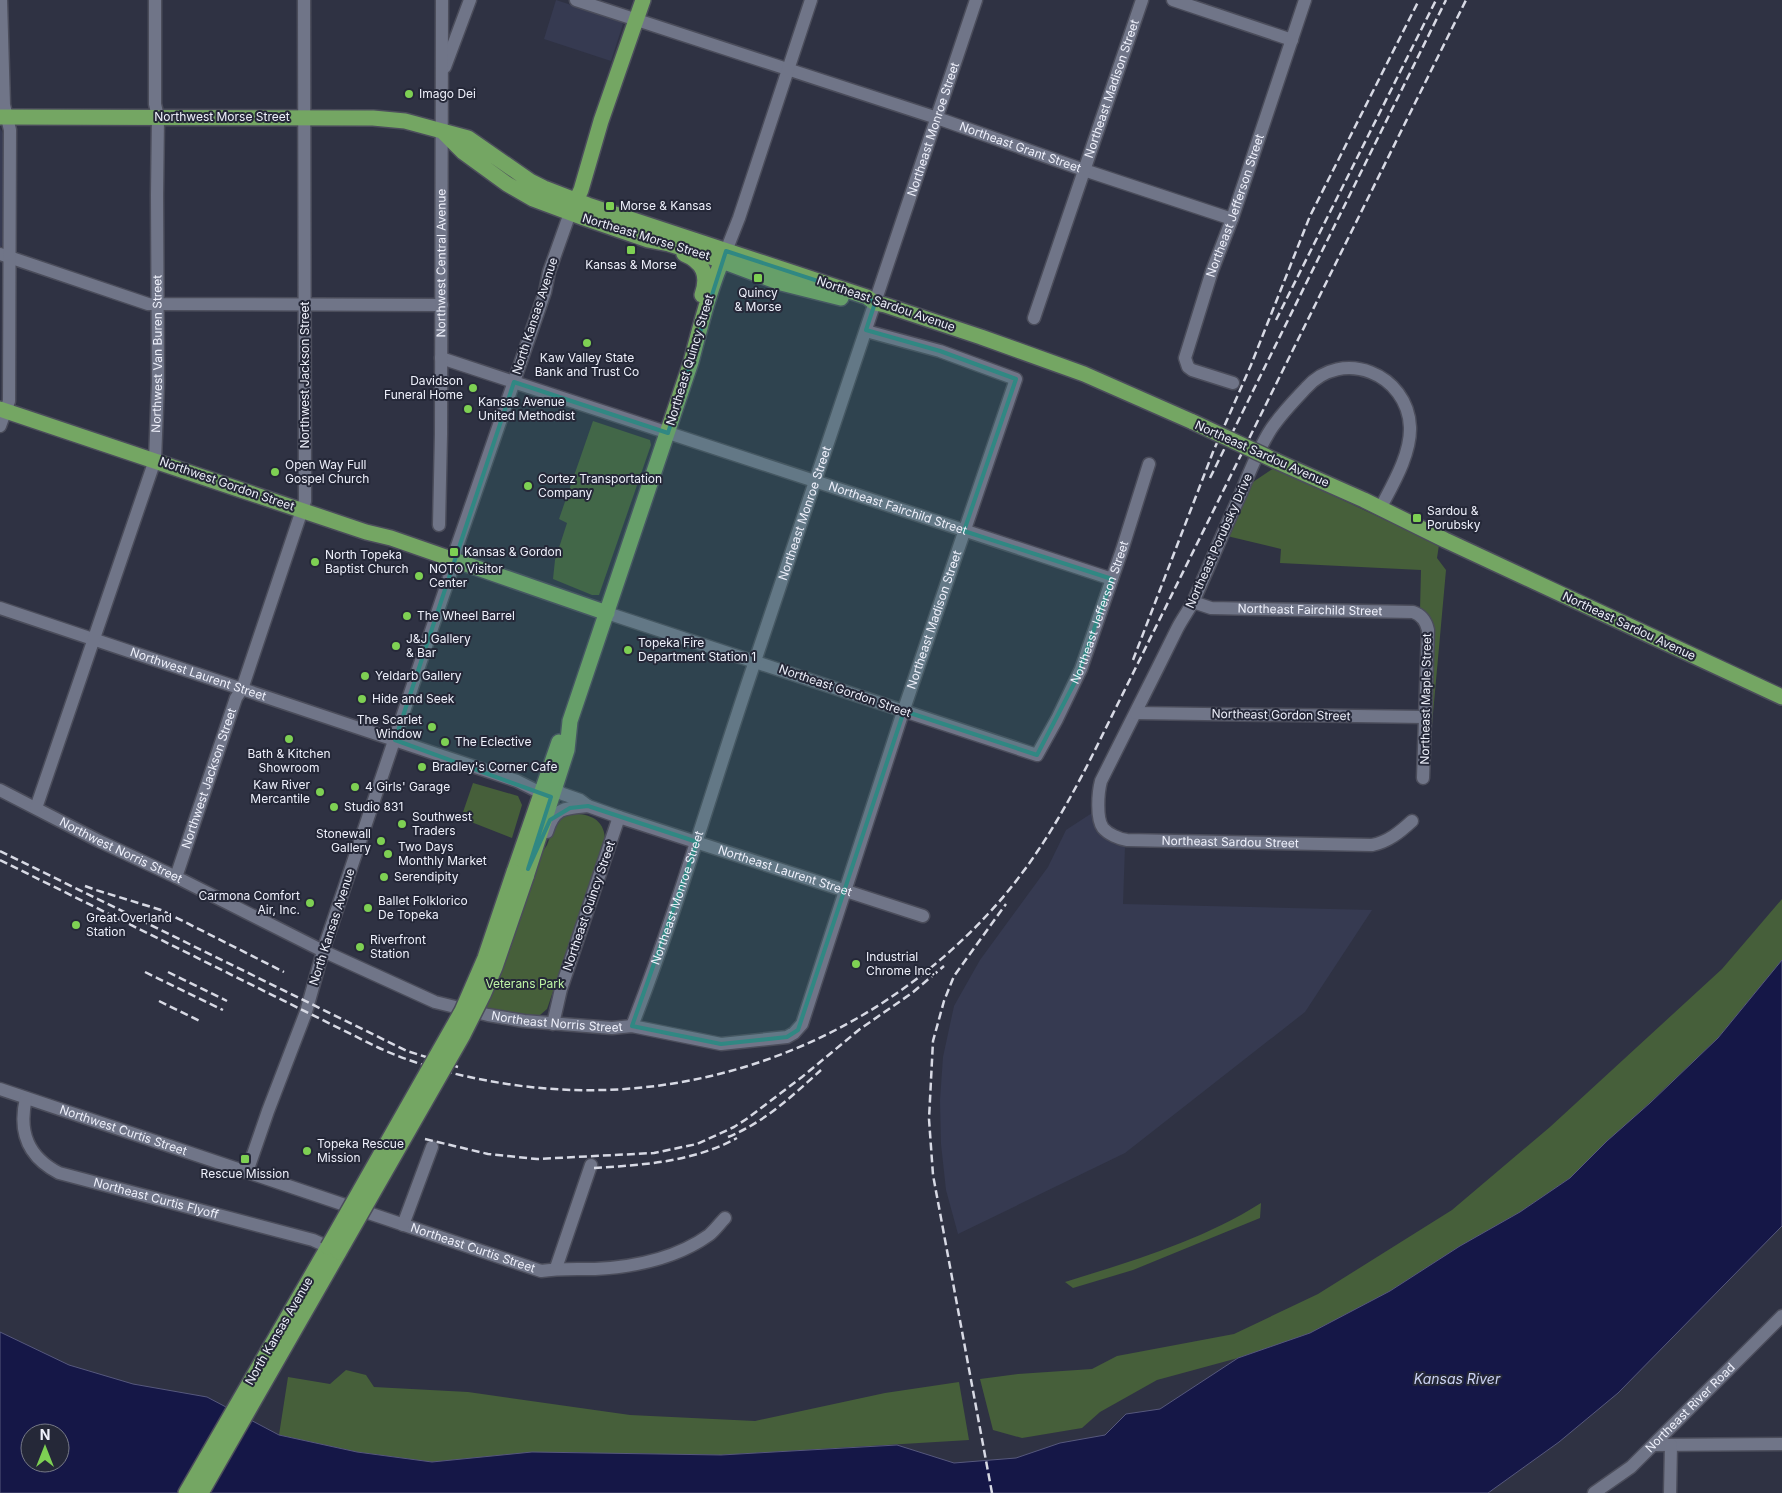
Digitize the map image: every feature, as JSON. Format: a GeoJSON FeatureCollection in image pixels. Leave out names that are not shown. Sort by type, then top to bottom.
{"type":"FeatureCollection","features":[{"type":"Feature","properties":{"kind":"main road","name":"North Kansas Avenue"},"geometry":{"type":"LineString","coordinates":[[573,206],[593,151],[618,68],[643,0]]}},
{"type":"Feature","properties":{"kind":"main road","name":"Northwest Morse Street"},"geometry":{"type":"LineString","coordinates":[[3,117],[392,119],[424,125],[468,138],[530,181],[573,206]]}},
{"type":"Feature","properties":{"kind":"main road","name":"Northeast Morse Street"},"geometry":{"type":"LineString","coordinates":[[573,206],[648,240],[724,256]]}},
{"type":"Feature","properties":{"kind":"main road","name":"Northeast Morse Street"},"geometry":{"type":"LineString","coordinates":[[573,206],[724,256]]}},
{"type":"Feature","properties":{"kind":"main road"},"geometry":{"type":"LineString","coordinates":[[648,240],[695,259],[703,268],[704,288],[695,321],[696,346]]}},
{"type":"Feature","properties":{"kind":"main road","name":"Northeast Sardou Avenue"},"geometry":{"type":"LineString","coordinates":[[724,256],[867,297],[875,303],[928,319],[1084,374],[1381,508],[1445,540],[1782,697]]}},
{"type":"Feature","properties":{"kind":"main road","name":"Northeast Quincy Street"},"geometry":{"type":"LineString","coordinates":[[523,873],[541,792],[561,737],[570,721],[607,613],[668,433],[696,346],[704,313],[724,256]]}},
{"type":"Feature","properties":{"kind":"main road","name":"Northwest Gordon Street"},"geometry":{"type":"LineString","coordinates":[[3,410],[453,560]]}},
{"type":"Feature","properties":{"kind":"main road","name":"Northeast Gordon Street"},"geometry":{"type":"LineString","coordinates":[[453,560],[607,613]]}},
{"type":"Feature","properties":{"kind":"main road","name":"Northeast Quincy Street"},"geometry":{"type":"LineString","coordinates":[[523,873],[566,750],[570,721]]}},
{"type":"Feature","properties":{"kind":"main road","name":"North Kansas Avenue"},"geometry":{"type":"LineString","coordinates":[[201,1493],[462,1011],[523,873]]}},
{"type":"Feature","properties":{"kind":"main road","name":"North Kansas Avenue"},"geometry":{"type":"LineString","coordinates":[[186,1493],[334,1249]]}},
{"type":"Feature","properties":{"kind":"street"},"geometry":{"type":"LineString","coordinates":[[0,426],[3,410],[9,401],[5,255],[10,130],[3,117],[1,0]]}},
{"type":"Feature","properties":{"kind":"street","name":"Northwest Van Buren Street"},"geometry":{"type":"LineString","coordinates":[[36,808],[155,460],[158,383],[158,117],[155,104],[154,0]]}},
{"type":"Feature","properties":{"kind":"street","name":"Northwest Jackson Street"},"geometry":{"type":"LineString","coordinates":[[176,878],[236,698],[242,690],[305,501],[304,0]]}},
{"type":"Feature","properties":{"kind":"street","name":"Northwest Central Avenue"},"geometry":{"type":"LineString","coordinates":[[439,525],[443,132],[442,0]]}},
{"type":"Feature","properties":{"kind":"street"},"geometry":{"type":"LineString","coordinates":[[442,76],[470,0]]}},
{"type":"Feature","properties":{"kind":"street","name":"Northeast Grant Street"},"geometry":{"type":"LineString","coordinates":[[576,0],[937,118],[1084,170],[1232,219]]}},
{"type":"Feature","properties":{"kind":"street","name":"Northeast Quincy Street"},"geometry":{"type":"LineString","coordinates":[[724,256],[732,238],[811,0]]}},
{"type":"Feature","properties":{"kind":"street","name":"Northeast Monroe Street"},"geometry":{"type":"LineString","coordinates":[[632,1026],[697,842],[755,661],[976,0]]}},
{"type":"Feature","properties":{"kind":"street","name":"Northeast Madison Street"},"geometry":{"type":"LineString","coordinates":[[1034,318],[1142,0]]}},
{"type":"Feature","properties":{"kind":"street"},"geometry":{"type":"LineString","coordinates":[[1173,0],[1292,40]]}},
{"type":"Feature","properties":{"kind":"street","name":"Northeast Jefferson Street"},"geometry":{"type":"LineString","coordinates":[[1233,383],[1192,370],[1188,367],[1185,358],[1212,271],[1232,219],[1305,0]]}},
{"type":"Feature","properties":{"kind":"street","name":"North Kansas Avenue"},"geometry":{"type":"LineString","coordinates":[[247,1172],[306,1012],[322,951],[395,740],[450,575],[453,560],[545,292],[549,272],[573,206]]}},
{"type":"Feature","properties":{"kind":"street"},"geometry":{"type":"LineString","coordinates":[[5,255],[140,302],[158,304],[442,305]]}},
{"type":"Feature","properties":{"kind":"street","name":"Northeast Madison Street"},"geometry":{"type":"LineString","coordinates":[[798,1030],[802,1024],[904,711],[1016,379],[940,351],[866,330]]}},
{"type":"Feature","properties":{"kind":"street","name":"Northeast Fairchild Street"},"geometry":{"type":"LineString","coordinates":[[441,358],[1112,579]]}},
{"type":"Feature","properties":{"kind":"street","name":"Northeast Porubsky Drive"},"geometry":{"type":"LineString","coordinates":[[1098,802],[1098,791],[1101,781],[1178,627],[1193,602],[1268,433],[1314,379],[1333,369],[1358,367],[1380,376],[1394,389],[1403,401],[1408,413],[1410,425],[1409,444],[1381,508]]}},
{"type":"Feature","properties":{"kind":"street","name":"Northeast Jefferson Street"},"geometry":{"type":"LineString","coordinates":[[1037,755],[1076,680],[1112,579],[1149,464]]}},
{"type":"Feature","properties":{"kind":"street","name":"Northeast Fairchild Street"},"geometry":{"type":"LineString","coordinates":[[1193,602],[1211,608],[1413,612],[1425,620]]}},
{"type":"Feature","properties":{"kind":"street","name":"Northwest Laurent Street"},"geometry":{"type":"LineString","coordinates":[[0,608],[395,740]]}},
{"type":"Feature","properties":{"kind":"street","name":"Northeast Gordon Street"},"geometry":{"type":"LineString","coordinates":[[607,613],[1037,755]]}},
{"type":"Feature","properties":{"kind":"street","name":"Northeast Maple Street"},"geometry":{"type":"LineString","coordinates":[[1423,778],[1428,630],[1425,620]]}},
{"type":"Feature","properties":{"kind":"street","name":"Northeast Gordon Street"},"geometry":{"type":"LineString","coordinates":[[1136,713],[1426,718]]}},
{"type":"Feature","properties":{"kind":"street"},"geometry":{"type":"LineString","coordinates":[[395,740],[517,781],[541,792]]}},
{"type":"Feature","properties":{"kind":"street","name":"Northeast Laurent Street"},"geometry":{"type":"LineString","coordinates":[[555,785],[560,793],[580,800],[588,806],[923,916]]}},
{"type":"Feature","properties":{"kind":"street","name":"Northwest Norris Street"},"geometry":{"type":"LineString","coordinates":[[0,790],[99,842],[322,951]]}},
{"type":"Feature","properties":{"kind":"street","name":"Northeast Sardou Street"},"geometry":{"type":"LineString","coordinates":[[1098,802],[1101,824],[1104,830],[1115,837],[1127,840],[1372,845],[1390,839],[1412,821]]}},
{"type":"Feature","properties":{"kind":"street","name":"Northeast Laurent Street"},"geometry":{"type":"LineString","coordinates":[[523,873],[545,839],[550,820],[555,814],[564,809],[588,806]]}},
{"type":"Feature","properties":{"kind":"street","name":"Northeast Quincy Street"},"geometry":{"type":"LineString","coordinates":[[553,1024],[562,989],[619,817]]}},
{"type":"Feature","properties":{"kind":"street","name":"Northeast Norris Street"},"geometry":{"type":"LineString","coordinates":[[322,951],[434,1002],[488,1015],[553,1024],[612,1028],[632,1026],[721,1044],[787,1037],[798,1030]]}},
{"type":"Feature","properties":{"kind":"street","name":"Northwest Curtis Street"},"geometry":{"type":"LineString","coordinates":[[0,1089],[247,1172]]}},
{"type":"Feature","properties":{"kind":"street","name":"Northeast Curtis Flyoff"},"geometry":{"type":"LineString","coordinates":[[26,1098],[23,1126],[27,1141],[37,1157],[59,1173],[314,1240],[334,1249]]}},
{"type":"Feature","properties":{"kind":"street"},"geometry":{"type":"LineString","coordinates":[[403,1225],[432,1147]]}},
{"type":"Feature","properties":{"kind":"street"},"geometry":{"type":"LineString","coordinates":[[556,1268],[591,1165]]}},
{"type":"Feature","properties":{"kind":"street","name":"Northeast Curtis Street"},"geometry":{"type":"LineString","coordinates":[[247,1172],[541,1270],[615,1267],[655,1259],[690,1245],[709,1234],[725,1218]]}},
{"type":"Feature","properties":{"kind":"street","name":"Northeast River Road"},"geometry":{"type":"LineString","coordinates":[[1594,1493],[1631,1467],[1782,1316]]}},
{"type":"Feature","properties":{"kind":"street"},"geometry":{"type":"LineString","coordinates":[[1654,1445],[1782,1444]]}},
{"type":"Feature","properties":{"kind":"street"},"geometry":{"type":"LineString","coordinates":[[1670,1493],[1671,1445]]}},
{"type":"Feature","properties":{"kind":"highlighted area"},"geometry":{"type":"Polygon","coordinates":[[[726,251],[867,297],[875,303],[866,330],[940,351],[1016,379],[964,531],[1112,579],[1076,680],[1037,755],[904,711],[798,1030],[787,1037],[721,1044],[632,1026],[697,842],[588,806],[570,808],[550,820],[528,869],[551,797],[395,740],[514,382],[668,433],[726,251]]]}},
{"type":"Feature","properties":{"kind":"shaded area"},"geometry":{"type":"Polygon","coordinates":[[[556,0],[620,21],[623,24],[611,61],[544,39],[556,0]]]}},
{"type":"Feature","properties":{"kind":"shaded area"},"geometry":{"type":"Polygon","coordinates":[[[0,128],[5,137],[4,243],[0,248],[0,128]]]}},
{"type":"Feature","properties":{"kind":"shaded area"},"geometry":{"type":"Polygon","coordinates":[[[1092,813],[1100,830],[1125,846],[1123,904],[1372,910],[1305,1012],[1125,1153],[958,1234],[946,1190],[941,1144],[940,1100],[943,1057],[954,1006],[980,960],[1048,867],[1066,830],[1092,813]]]}},
{"type":"Feature","properties":{"kind":"green space"},"geometry":{"type":"Polygon","coordinates":[[[593,421],[650,440],[651,445],[599,595],[592,595],[553,579],[555,560],[567,523],[559,519],[593,421]]]}},
{"type":"Feature","properties":{"kind":"green space"},"geometry":{"type":"Polygon","coordinates":[[[1274,468],[1439,545],[1437,558],[1446,570],[1428,769],[1431,628],[1420,610],[1421,570],[1280,563],[1281,549],[1227,536],[1250,484],[1274,468]]]}},
{"type":"Feature","properties":{"kind":"green space"},"geometry":{"type":"Polygon","coordinates":[[[473,783],[518,796],[522,805],[512,838],[461,818],[473,783]]]}},
{"type":"Feature","properties":{"kind":"green space","name":"Veterans Park"},"geometry":{"type":"Polygon","coordinates":[[[567,814],[581,814],[598,821],[604,832],[605,839],[547,1009],[540,1015],[529,1016],[482,1008],[538,859],[547,845],[557,818],[567,814]]]}},
{"type":"Feature","properties":{"kind":"green space"},"geometry":{"type":"Polygon","coordinates":[[[1782,899],[1782,960],[1718,1038],[1570,1178],[1520,1212],[1460,1246],[1390,1291],[1310,1333],[1238,1358],[1157,1380],[1100,1412],[1082,1428],[1022,1438],[993,1430],[980,1379],[1018,1374],[1092,1369],[1117,1356],[1234,1334],[1318,1294],[1452,1210],[1550,1127],[1722,969],[1782,899]]]}},
{"type":"Feature","properties":{"kind":"green space"},"geometry":{"type":"Polygon","coordinates":[[[1261,1203],[1260,1218],[1133,1270],[1073,1288],[1065,1282],[1166,1249],[1214,1228],[1261,1203]]]}},
{"type":"Feature","properties":{"kind":"green space"},"geometry":{"type":"Polygon","coordinates":[[[346,1370],[366,1375],[374,1387],[468,1392],[630,1415],[755,1421],[885,1393],[959,1382],[969,1440],[721,1455],[532,1452],[432,1462],[357,1452],[279,1435],[288,1377],[330,1384],[346,1370]]]}},
{"type":"Feature","properties":{"kind":"water","name":"Kansas River"},"geometry":{"type":"Polygon","coordinates":[[[1782,960],[1782,1226],[1618,1393],[1559,1442],[1488,1493],[0,1493],[0,1332],[69,1365],[133,1384],[207,1397],[279,1435],[357,1452],[432,1462],[532,1452],[721,1455],[897,1445],[954,1463],[1016,1458],[1060,1443],[1105,1435],[1126,1414],[1160,1409],[1238,1358],[1310,1333],[1390,1291],[1460,1246],[1520,1212],[1570,1178],[1607,1141],[1718,1038],[1782,960]]]}},
{"type":"Feature","properties":{"kind":"railway"},"geometry":{"type":"LineString","coordinates":[[1133,660],[1213,452],[1251,365],[1310,216],[1419,0]]}},
{"type":"Feature","properties":{"kind":"railway"},"geometry":{"type":"LineString","coordinates":[[1276,320],[1436,0]]}},
{"type":"Feature","properties":{"kind":"railway"},"geometry":{"type":"LineString","coordinates":[[1210,478],[1446,0]]}},
{"type":"Feature","properties":{"kind":"railway"},"geometry":{"type":"LineString","coordinates":[[0,860],[377,1047],[438,1069],[501,1083],[569,1090],[636,1088],[702,1078],[766,1060],[827,1034],[885,1001],[939,961],[988,914],[1034,857],[1060,816],[1094,752],[1466,0]]}},
{"type":"Feature","properties":{"kind":"railway"},"geometry":{"type":"LineString","coordinates":[[0,851],[407,1051],[458,1067]]}},
{"type":"Feature","properties":{"kind":"railway"},"geometry":{"type":"LineString","coordinates":[[85,886],[161,910],[284,972]]}},
{"type":"Feature","properties":{"kind":"railway"},"geometry":{"type":"LineString","coordinates":[[992,1493],[933,1175],[929,1119],[933,1041],[944,1001],[954,976],[1006,904]]}},
{"type":"Feature","properties":{"kind":"railway"},"geometry":{"type":"LineString","coordinates":[[425,1139],[488,1154],[537,1159],[654,1153],[697,1144],[734,1127],[748,1118],[860,1029],[912,993],[944,966]]}},
{"type":"Feature","properties":{"kind":"railway"},"geometry":{"type":"LineString","coordinates":[[145,972],[223,1010]]}},
{"type":"Feature","properties":{"kind":"railway"},"geometry":{"type":"LineString","coordinates":[[168,972],[227,1001]]}},
{"type":"Feature","properties":{"kind":"railway"},"geometry":{"type":"LineString","coordinates":[[159,1001],[200,1021]]}},
{"type":"Feature","properties":{"kind":"railway"},"geometry":{"type":"LineString","coordinates":[[728,1137],[766,1116],[789,1099],[821,1070]]}},
{"type":"Feature","properties":{"kind":"railway"},"geometry":{"type":"LineString","coordinates":[[594,1168],[667,1161],[703,1152],[737,1138]]}},
{"type":"Feature","properties":{"kind":"place","name":"Imago Dei"},"geometry":{"type":"Point","coordinates":[409,94]}},
{"type":"Feature","properties":{"kind":"place","name":"Morse & Kansas"},"geometry":{"type":"Point","coordinates":[610,206]}},
{"type":"Feature","properties":{"kind":"place","name":"Kansas & Morse"},"geometry":{"type":"Point","coordinates":[631,250]}},
{"type":"Feature","properties":{"kind":"place","name":"Quincy & Morse"},"geometry":{"type":"Point","coordinates":[758,278]}},
{"type":"Feature","properties":{"kind":"place","name":"Kaw Valley State Bank and Trust Co"},"geometry":{"type":"Point","coordinates":[587,343]}},
{"type":"Feature","properties":{"kind":"place","name":"Davidson Funeral Home"},"geometry":{"type":"Point","coordinates":[473,388]}},
{"type":"Feature","properties":{"kind":"place","name":"Kansas Avenue United Methodist"},"geometry":{"type":"Point","coordinates":[468,409]}},
{"type":"Feature","properties":{"kind":"place","name":"Open Way Full Gospel Church"},"geometry":{"type":"Point","coordinates":[275,472]}},
{"type":"Feature","properties":{"kind":"place","name":"Cortez Transportation Company"},"geometry":{"type":"Point","coordinates":[528,486]}},
{"type":"Feature","properties":{"kind":"place","name":"Sardou & Porubsky"},"geometry":{"type":"Point","coordinates":[1417,518]}},
{"type":"Feature","properties":{"kind":"place","name":"Kansas & Gordon"},"geometry":{"type":"Point","coordinates":[454,552]}},
{"type":"Feature","properties":{"kind":"place","name":"North Topeka Baptist Church"},"geometry":{"type":"Point","coordinates":[315,562]}},
{"type":"Feature","properties":{"kind":"place","name":"NOTO Visitor Center"},"geometry":{"type":"Point","coordinates":[419,576]}},
{"type":"Feature","properties":{"kind":"place","name":"The Wheel Barrel"},"geometry":{"type":"Point","coordinates":[407,616]}},
{"type":"Feature","properties":{"kind":"place","name":"J&J Gallery & Bar"},"geometry":{"type":"Point","coordinates":[396,646]}},
{"type":"Feature","properties":{"kind":"place","name":"Topeka Fire Department Station 1"},"geometry":{"type":"Point","coordinates":[628,650]}},
{"type":"Feature","properties":{"kind":"place","name":"Yeldarb Gallery"},"geometry":{"type":"Point","coordinates":[365,676]}},
{"type":"Feature","properties":{"kind":"place","name":"Hide and Seek"},"geometry":{"type":"Point","coordinates":[362,699]}},
{"type":"Feature","properties":{"kind":"place","name":"The Scarlet Window"},"geometry":{"type":"Point","coordinates":[432,727]}},
{"type":"Feature","properties":{"kind":"place","name":"Bath & Kitchen Showroom"},"geometry":{"type":"Point","coordinates":[289,739]}},
{"type":"Feature","properties":{"kind":"place","name":"The Eclective"},"geometry":{"type":"Point","coordinates":[445,742]}},
{"type":"Feature","properties":{"kind":"place","name":"Bradley's Corner Cafe"},"geometry":{"type":"Point","coordinates":[422,767]}},
{"type":"Feature","properties":{"kind":"place","name":"4 Girls' Garage"},"geometry":{"type":"Point","coordinates":[355,787]}},
{"type":"Feature","properties":{"kind":"place","name":"Kaw River Mercantile"},"geometry":{"type":"Point","coordinates":[320,792]}},
{"type":"Feature","properties":{"kind":"place","name":"Studio 831"},"geometry":{"type":"Point","coordinates":[334,807]}},
{"type":"Feature","properties":{"kind":"place","name":"Southwest Traders"},"geometry":{"type":"Point","coordinates":[402,824]}},
{"type":"Feature","properties":{"kind":"place","name":"Stonewall Gallery"},"geometry":{"type":"Point","coordinates":[381,841]}},
{"type":"Feature","properties":{"kind":"place","name":"Two Days Monthly Market"},"geometry":{"type":"Point","coordinates":[388,854]}},
{"type":"Feature","properties":{"kind":"place","name":"Serendipity"},"geometry":{"type":"Point","coordinates":[384,877]}},
{"type":"Feature","properties":{"kind":"place","name":"Carmona Comfort Air, Inc."},"geometry":{"type":"Point","coordinates":[310,903]}},
{"type":"Feature","properties":{"kind":"place","name":"Ballet Folklorico De Topeka"},"geometry":{"type":"Point","coordinates":[368,908]}},
{"type":"Feature","properties":{"kind":"place","name":"Great Overland Station"},"geometry":{"type":"Point","coordinates":[76,925]}},
{"type":"Feature","properties":{"kind":"place","name":"Riverfront Station"},"geometry":{"type":"Point","coordinates":[360,947]}},
{"type":"Feature","properties":{"kind":"place","name":"Industrial Chrome Inc."},"geometry":{"type":"Point","coordinates":[856,964]}},
{"type":"Feature","properties":{"kind":"place","name":"Topeka Rescue Mission"},"geometry":{"type":"Point","coordinates":[307,1151]}},
{"type":"Feature","properties":{"kind":"place","name":"Rescue Mission"},"geometry":{"type":"Point","coordinates":[245,1159]}}]}
